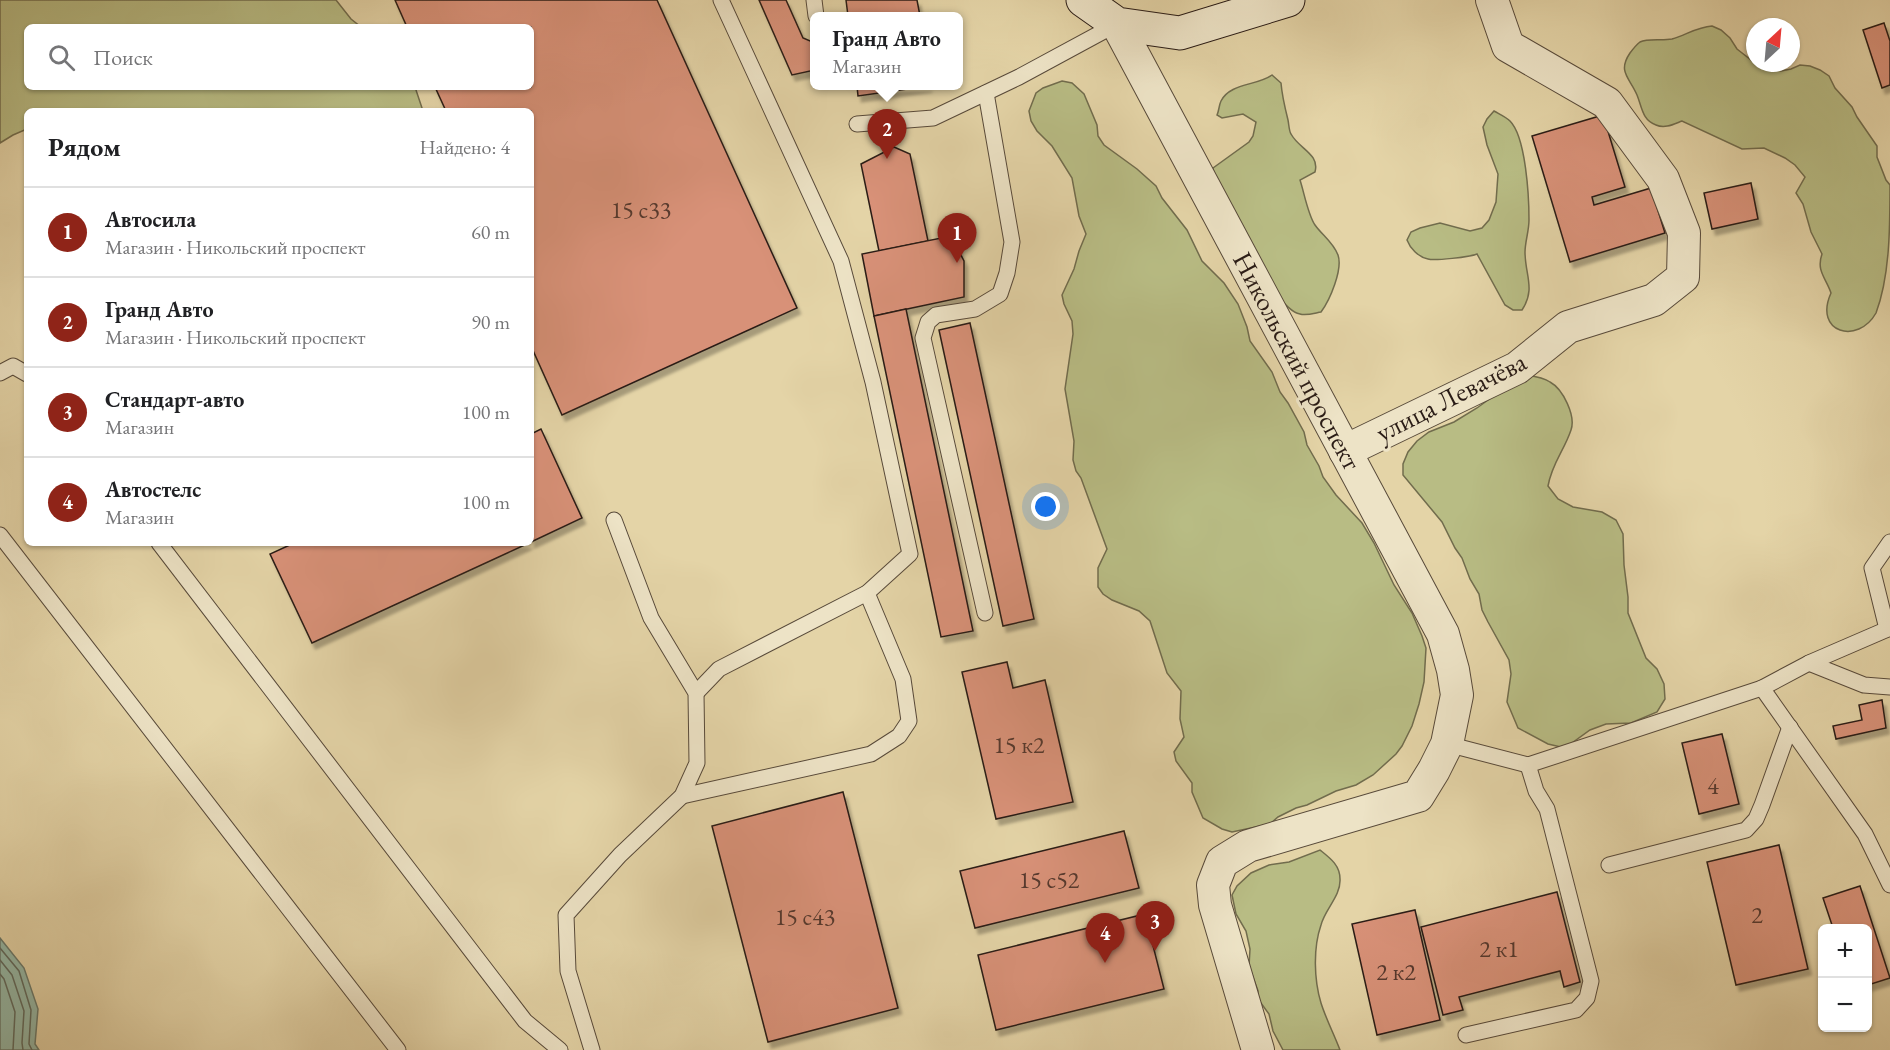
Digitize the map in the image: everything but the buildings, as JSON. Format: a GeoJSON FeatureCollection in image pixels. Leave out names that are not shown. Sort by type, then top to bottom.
{"type":"FeatureCollection","features":[{"type":"Feature","properties":{"kind":"main road","name":"Никольский проспект"},"geometry":{"type":"LineString","coordinates":[[1083,0],[1117,24]]}},
{"type":"Feature","properties":{"kind":"main road"},"geometry":{"type":"LineString","coordinates":[[1117,24],[1180,33],[1288,0]]}},
{"type":"Feature","properties":{"kind":"street","name":"улица Левачёва"},"geometry":{"type":"LineString","coordinates":[[1345,452],[1517,369],[1568,327],[1654,300],[1683,277],[1684,233],[1663,179],[1607,103],[1508,46],[1492,0]]}},
{"type":"Feature","properties":{"kind":"street","name":"Никольский проспект"},"geometry":{"type":"LineString","coordinates":[[1117,24],[1443,634],[1457,695],[1447,744],[1418,796],[1248,846],[1222,862],[1213,885],[1215,905],[1258,1050]]}},
{"type":"Feature","properties":{"kind":"lane"},"geometry":{"type":"LineString","coordinates":[[696,693],[719,669],[867,593],[910,554],[873,382],[841,261],[721,0]]}},
{"type":"Feature","properties":{"kind":"lane"},"geometry":{"type":"LineString","coordinates":[[857,124],[933,118],[986,93],[1117,24]]}},
{"type":"Feature","properties":{"kind":"lane"},"geometry":{"type":"LineString","coordinates":[[985,613],[923,338],[928,322],[936,315],[975,309],[1000,294],[1007,273],[1012,242],[986,93]]}},
{"type":"Feature","properties":{"kind":"lane"},"geometry":{"type":"LineString","coordinates":[[592,1050],[568,971],[566,915],[620,855],[682,796],[697,763],[696,693],[651,618],[614,520]]}},
{"type":"Feature","properties":{"kind":"lane"},"geometry":{"type":"LineString","coordinates":[[0,535],[399,1050]]}},
{"type":"Feature","properties":{"kind":"lane"},"geometry":{"type":"LineString","coordinates":[[1447,744],[1528,765],[1762,688],[1809,663],[1888,629],[1872,568],[1890,542]]}},
{"type":"Feature","properties":{"kind":"lane"},"geometry":{"type":"LineString","coordinates":[[161,546],[525,1021],[560,1050]]}},
{"type":"Feature","properties":{"kind":"lane"},"geometry":{"type":"LineString","coordinates":[[682,796],[871,754],[899,736],[909,721],[903,679],[867,593]]}},
{"type":"Feature","properties":{"kind":"lane"},"geometry":{"type":"LineString","coordinates":[[1809,663],[1864,685],[1890,687]]}},
{"type":"Feature","properties":{"kind":"lane"},"geometry":{"type":"LineString","coordinates":[[1762,688],[1865,834],[1890,885]]}},
{"type":"Feature","properties":{"kind":"lane"},"geometry":{"type":"LineString","coordinates":[[1609,865],[1746,830],[1756,819],[1762,805],[1790,727]]}},
{"type":"Feature","properties":{"kind":"lane"},"geometry":{"type":"LineString","coordinates":[[1466,1035],[1576,1010],[1587,998],[1591,981],[1547,809],[1536,791],[1528,765]]}},
{"type":"Feature","properties":{"kind":"green space"},"geometry":{"type":"Polygon","coordinates":[[[0,0],[336,0],[357,24],[24,24],[24,90],[416,90],[422,108],[24,108],[24,130],[0,143],[0,0]]]}},
{"type":"Feature","properties":{"kind":"green space"},"geometry":{"type":"Polygon","coordinates":[[[1712,26],[1721,30],[1746,56],[1746,72],[1800,72],[1800,65],[1810,66],[1829,76],[1835,88],[1852,107],[1877,146],[1877,157],[1890,185],[1888,251],[1881,299],[1876,313],[1859,329],[1840,330],[1828,318],[1827,307],[1831,293],[1821,270],[1822,254],[1811,232],[1803,204],[1796,193],[1805,177],[1795,165],[1764,148],[1742,149],[1682,121],[1673,125],[1656,125],[1651,123],[1643,113],[1637,95],[1626,75],[1625,65],[1630,53],[1640,42],[1672,39],[1712,26]]]}},
{"type":"Feature","properties":{"kind":"green space"},"geometry":{"type":"Polygon","coordinates":[[[1272,75],[1281,83],[1290,133],[1312,156],[1316,166],[1315,172],[1300,180],[1310,215],[1338,255],[1339,268],[1335,284],[1321,312],[1302,315],[1296,313],[1270,287],[1214,174],[1213,168],[1249,142],[1256,122],[1243,114],[1222,118],[1217,115],[1221,101],[1231,91],[1272,75]]]}},
{"type":"Feature","properties":{"kind":"green space"},"geometry":{"type":"Polygon","coordinates":[[[1062,81],[1072,83],[1084,94],[1097,125],[1098,136],[1104,145],[1156,186],[1162,198],[1187,230],[1202,261],[1224,283],[1238,304],[1250,341],[1272,372],[1280,392],[1304,432],[1307,445],[1323,477],[1362,523],[1394,585],[1412,613],[1426,648],[1424,682],[1419,704],[1412,726],[1396,754],[1373,775],[1356,785],[1296,808],[1270,824],[1232,832],[1203,818],[1192,792],[1192,783],[1176,761],[1174,752],[1184,737],[1180,719],[1181,691],[1167,673],[1150,621],[1139,611],[1112,600],[1098,587],[1098,568],[1107,549],[1073,460],[1074,441],[1065,389],[1073,334],[1072,321],[1062,295],[1086,234],[1079,216],[1072,178],[1052,146],[1037,131],[1031,121],[1029,111],[1036,93],[1062,81]]]}},
{"type":"Feature","properties":{"kind":"green space"},"geometry":{"type":"Polygon","coordinates":[[[1494,111],[1508,120],[1515,129],[1523,153],[1528,197],[1529,220],[1525,260],[1529,288],[1522,310],[1513,310],[1505,305],[1477,254],[1428,259],[1415,252],[1407,240],[1411,232],[1440,223],[1470,231],[1482,228],[1489,220],[1496,202],[1498,174],[1483,127],[1494,111]]]}},
{"type":"Feature","properties":{"kind":"green space"},"geometry":{"type":"Polygon","coordinates":[[[1519,374],[1539,377],[1555,385],[1567,403],[1572,418],[1571,430],[1552,470],[1548,486],[1558,499],[1573,507],[1602,512],[1616,520],[1623,534],[1628,613],[1646,658],[1657,669],[1664,684],[1665,699],[1657,712],[1631,723],[1606,724],[1590,730],[1565,748],[1548,744],[1518,728],[1507,702],[1511,674],[1509,660],[1482,610],[1479,594],[1442,522],[1403,475],[1403,464],[1408,452],[1417,441],[1429,432],[1454,422],[1477,408],[1519,374]]]}},
{"type":"Feature","properties":{"kind":"green space"},"geometry":{"type":"Polygon","coordinates":[[[1320,850],[1334,862],[1340,874],[1338,891],[1318,934],[1315,964],[1321,1003],[1340,1050],[1283,1050],[1273,1031],[1269,1014],[1258,999],[1258,991],[1249,966],[1250,949],[1246,931],[1236,914],[1232,895],[1237,886],[1251,873],[1269,865],[1289,862],[1320,850]]]}},
{"type":"Feature","properties":{"kind":"water"},"geometry":{"type":"Polygon","coordinates":[[[0,938],[24,968],[38,1009],[35,1044],[39,1050],[0,1050],[0,938]]]}},
{"type":"Feature","properties":{"kind":"place","name":"Гранд Авто"},"geometry":{"type":"Point","coordinates":[887,159]}},
{"type":"Feature","properties":{"kind":"place","name":"Автосила"},"geometry":{"type":"Point","coordinates":[957,263]}},
{"type":"Feature","properties":{"kind":"place","name":"Стандарт-авто"},"geometry":{"type":"Point","coordinates":[1155,951]}},
{"type":"Feature","properties":{"kind":"place","name":"Автостелс"},"geometry":{"type":"Point","coordinates":[1105,963]}}]}
